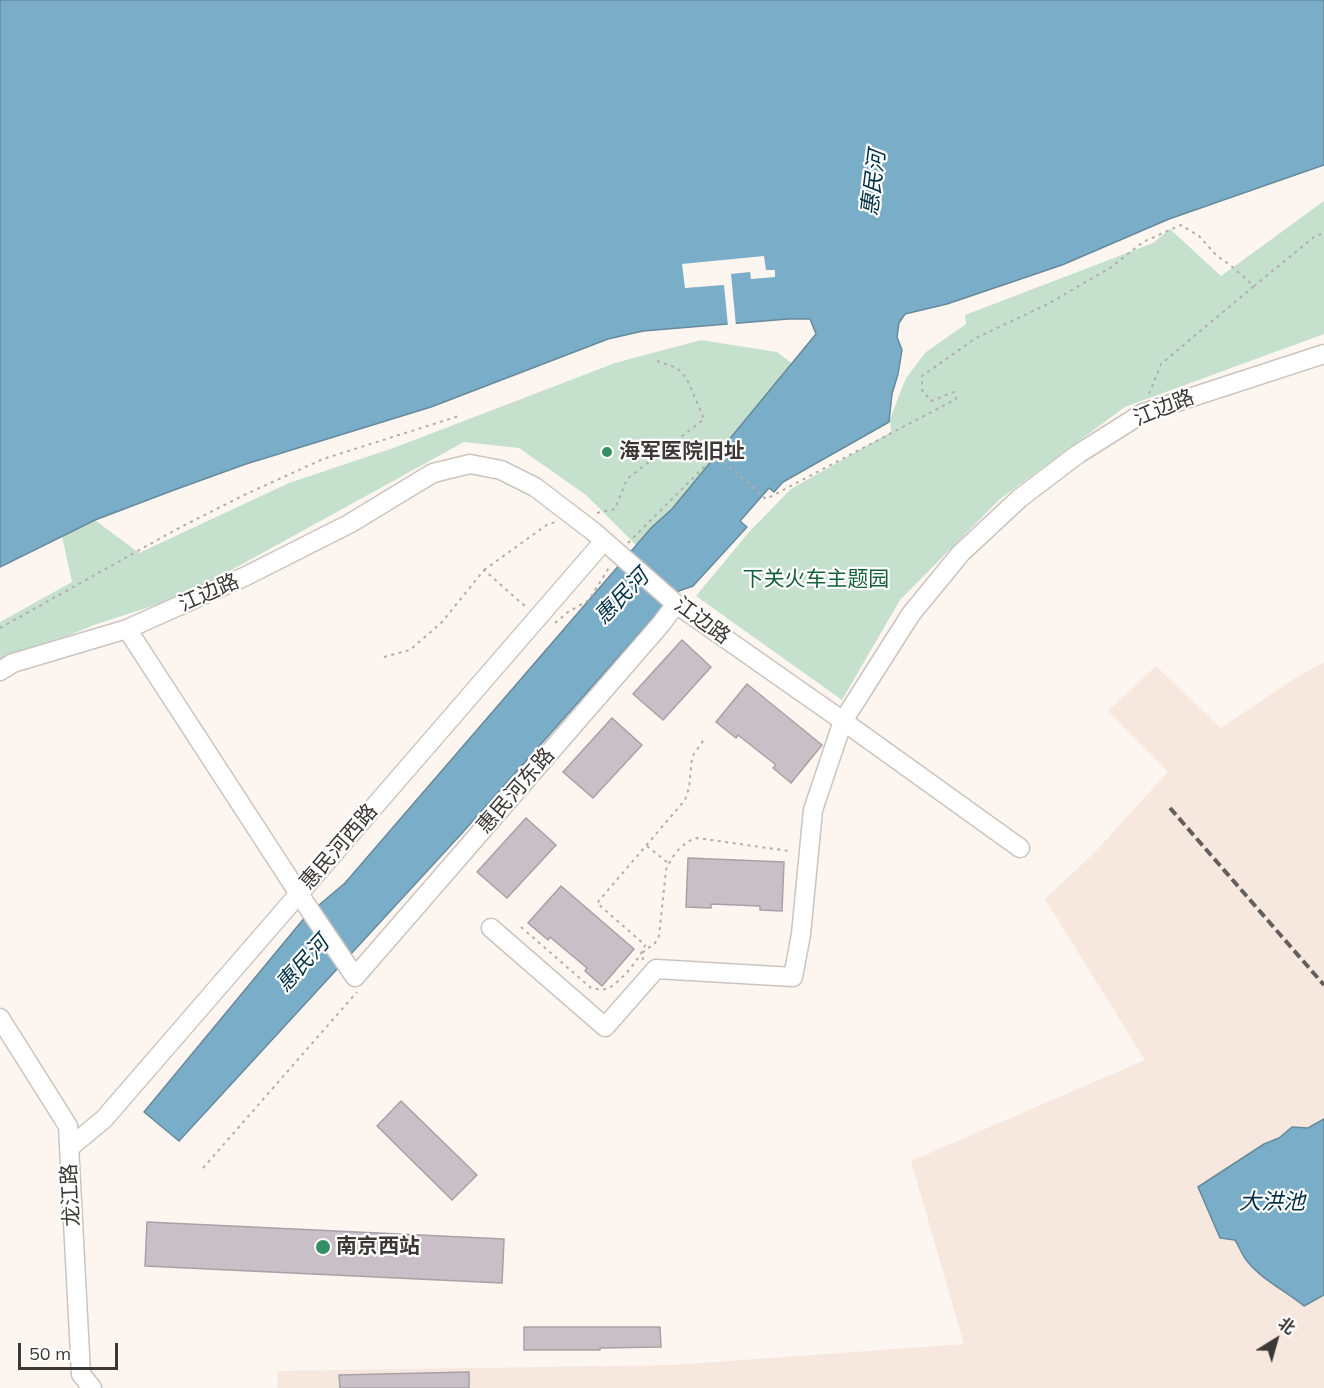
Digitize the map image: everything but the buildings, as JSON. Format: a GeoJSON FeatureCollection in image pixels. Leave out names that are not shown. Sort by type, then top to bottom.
{"type":"FeatureCollection","features":[{"type":"Feature","properties":{"kind":"street","name":"江边路"},"geometry":{"type":"LineString","coordinates":[[0,671],[13,663],[127,629],[246,576],[349,524],[434,473],[470,464],[501,470],[535,487],[611,547],[676,604],[843,721],[911,614],[961,553],[1028,492],[1078,454],[1143,412],[1324,354]]}},
{"type":"Feature","properties":{"kind":"street","name":"惠民河西路"},"geometry":{"type":"LineString","coordinates":[[69,1148],[104,1119],[301,897],[539,617],[611,547]]}},
{"type":"Feature","properties":{"kind":"street","name":"惠民河东路"},"geometry":{"type":"LineString","coordinates":[[301,897],[352,974],[661,624],[676,604]]}},
{"type":"Feature","properties":{"kind":"street"},"geometry":{"type":"LineString","coordinates":[[127,629],[301,897]]}},
{"type":"Feature","properties":{"kind":"street"},"geometry":{"type":"LineString","coordinates":[[491,928],[605,1027],[655,971],[793,977],[801,934],[813,810],[843,721],[1020,848]]}},
{"type":"Feature","properties":{"kind":"street","name":"龙江路"},"geometry":{"type":"LineString","coordinates":[[0,1018],[68,1126],[81,1374],[92,1388]]}},
{"type":"Feature","properties":{"kind":"path"},"geometry":{"type":"LineString","coordinates":[[484,570],[539,617],[553,625],[568,612],[589,600],[611,547],[716,455],[766,499],[956,399],[954,392],[931,401],[922,390],[922,376],[976,338],[1048,304],[1110,268],[1143,242],[1181,225],[1199,236],[1217,256],[1254,286]]}},
{"type":"Feature","properties":{"kind":"path"},"geometry":{"type":"LineString","coordinates":[[1149,394],[1161,364],[1314,237],[1324,233]]}},
{"type":"Feature","properties":{"kind":"path"},"geometry":{"type":"LineString","coordinates":[[384,657],[410,650],[442,622],[484,570],[548,524],[615,509],[627,479],[704,418],[687,379],[677,368],[657,361]]}},
{"type":"Feature","properties":{"kind":"path"},"geometry":{"type":"LineString","coordinates":[[0,628],[177,529],[244,495],[323,459],[459,416]]}},
{"type":"Feature","properties":{"kind":"path"},"geometry":{"type":"LineString","coordinates":[[655,971],[641,958],[645,945],[597,903],[685,800],[689,788],[692,757],[705,738]]}},
{"type":"Feature","properties":{"kind":"path"},"geometry":{"type":"LineString","coordinates":[[521,927],[586,984],[597,990],[603,990],[614,985],[659,936],[666,870],[684,844],[697,838],[789,850]]}},
{"type":"Feature","properties":{"kind":"path"},"geometry":{"type":"LineString","coordinates":[[647,846],[669,864]]}},
{"type":"Feature","properties":{"kind":"shaded area"},"geometry":{"type":"Polygon","coordinates":[[[1324,662],[1324,1388],[277,1388],[278,1371],[674,1365],[964,1344],[911,1161],[1145,1060],[1045,899],[1094,853],[1168,772],[1108,711],[1156,666],[1221,728],[1292,680],[1324,662]]]}},
{"type":"Feature","properties":{"kind":"green space","name":"下关火车主题园"},"geometry":{"type":"Polygon","coordinates":[[[1324,201],[1324,334],[1125,407],[1000,499],[900,600],[842,700],[696,596],[749,532],[791,489],[891,432],[890,419],[906,378],[926,352],[966,324],[965,315],[1153,243],[1170,229],[1221,276],[1324,201]]]}},
{"type":"Feature","properties":{"kind":"green space"},"geometry":{"type":"Polygon","coordinates":[[[701,340],[777,352],[794,365],[642,551],[586,495],[519,448],[464,442],[186,595],[94,625],[0,664],[0,622],[72,582],[62,536],[95,520],[139,553],[289,483],[396,447],[615,363],[701,340]]]}},
{"type":"Feature","properties":{"kind":"water","name":"惠民河"},"geometry":{"type":"Polygon","coordinates":[[[0,0],[1324,0],[1324,165],[1169,219],[1062,265],[947,304],[905,314],[899,323],[897,337],[902,350],[892,394],[889,422],[783,482],[774,492],[769,488],[740,521],[747,527],[693,586],[676,592],[463,832],[179,1141],[144,1112],[306,916],[345,883],[652,527],[672,509],[816,334],[810,319],[788,319],[643,331],[608,339],[431,407],[246,464],[174,490],[95,520],[0,567],[0,0]]]}},
{"type":"Feature","properties":{"kind":"water","name":"大洪池"},"geometry":{"type":"Polygon","coordinates":[[[1324,1119],[1324,1295],[1304,1306],[1253,1268],[1245,1259],[1235,1240],[1220,1238],[1198,1187],[1264,1144],[1279,1138],[1292,1127],[1308,1128],[1324,1119]]]}},
{"type":"Feature","properties":{"kind":"pier"},"geometry":{"type":"Polygon","coordinates":[[[764,256],[766,270],[775,270],[775,277],[751,279],[750,272],[731,274],[736,326],[728,326],[724,285],[685,288],[682,264],[764,256]]]}},
{"type":"Feature","properties":{"kind":"railway"},"geometry":{"type":"LineString","coordinates":[[1170,808],[1324,985]]}},
{"type":"Feature","properties":{"kind":"place","name":"海军医院旧址"},"geometry":{"type":"Point","coordinates":[607,452]}},
{"type":"Feature","properties":{"kind":"place","name":"南京西站"},"geometry":{"type":"Point","coordinates":[323,1247]}}]}
